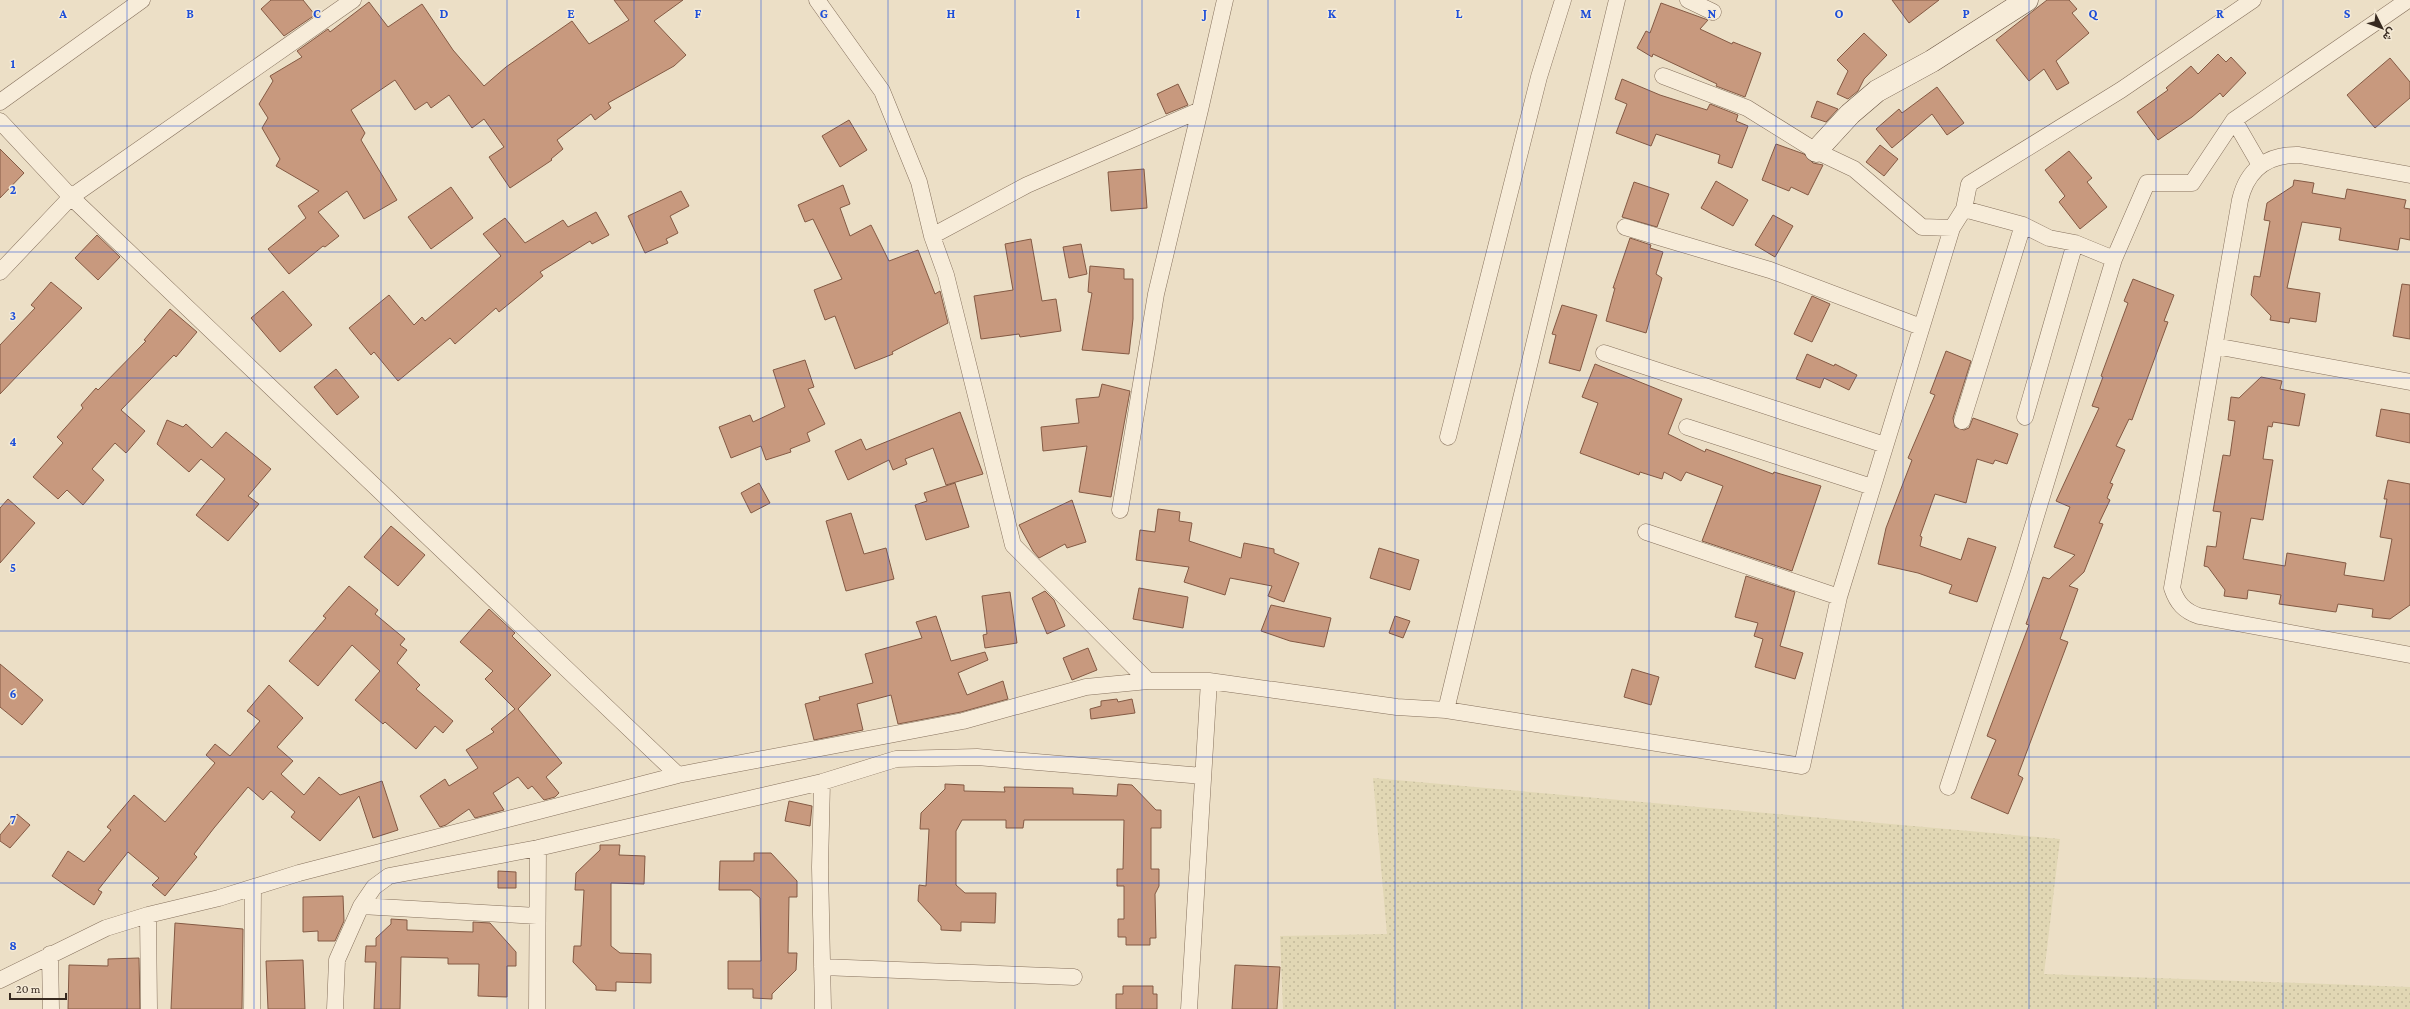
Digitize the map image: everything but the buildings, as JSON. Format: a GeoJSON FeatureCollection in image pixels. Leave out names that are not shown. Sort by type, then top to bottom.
{"type":"FeatureCollection","features":[{"type":"Feature","properties":{"kind":"street"},"geometry":{"type":"LineString","coordinates":[[0,102],[142,0]]}},
{"type":"Feature","properties":{"kind":"street"},"geometry":{"type":"LineString","coordinates":[[0,272],[71,197],[353,0]]}},
{"type":"Feature","properties":{"kind":"street"},"geometry":{"type":"LineString","coordinates":[[817,0],[882,91],[919,182],[932,236],[946,275],[1013,545],[1148,681]]}},
{"type":"Feature","properties":{"kind":"street"},"geometry":{"type":"LineString","coordinates":[[1120,510],[1156,294],[1225,0]]}},
{"type":"Feature","properties":{"kind":"street"},"geometry":{"type":"LineString","coordinates":[[1448,437],[1537,85],[1563,0]]}},
{"type":"Feature","properties":{"kind":"street"},"geometry":{"type":"LineString","coordinates":[[1446,710],[1618,0]]}},
{"type":"Feature","properties":{"kind":"street"},"geometry":{"type":"LineString","coordinates":[[1688,0],[1713,12]]}},
{"type":"Feature","properties":{"kind":"street"},"geometry":{"type":"LineString","coordinates":[[1816,151],[1850,114],[1877,91],[1932,60],[2027,0]]}},
{"type":"Feature","properties":{"kind":"street"},"geometry":{"type":"LineString","coordinates":[[0,980],[50,954],[106,928],[148,915],[253,888],[332,864],[678,774],[963,721],[1086,687],[1148,681],[1209,681],[1396,707],[1446,710],[1802,766],[1838,598],[1952,228],[1964,209],[1969,184],[2121,90],[2253,0]]}},
{"type":"Feature","properties":{"kind":"street"},"geometry":{"type":"LineString","coordinates":[[1948,787],[2019,572],[2114,259],[2147,184],[2192,183],[2234,120],[2408,0]]}},
{"type":"Feature","properties":{"kind":"street"},"geometry":{"type":"LineString","coordinates":[[1663,76],[1747,108],[1816,151],[1854,169],[1922,227],[1952,228]]}},
{"type":"Feature","properties":{"kind":"street"},"geometry":{"type":"LineString","coordinates":[[932,236],[1027,185],[1200,110]]}},
{"type":"Feature","properties":{"kind":"street"},"geometry":{"type":"LineString","coordinates":[[2234,120],[2260,165]]}},
{"type":"Feature","properties":{"kind":"street"},"geometry":{"type":"LineString","coordinates":[[0,121],[71,197],[678,774]]}},
{"type":"Feature","properties":{"kind":"street"},"geometry":{"type":"LineString","coordinates":[[2410,175],[2299,155],[2285,154],[2272,158],[2260,165],[2250,174],[2244,186],[2172,577],[2172,588],[2175,598],[2181,606],[2190,613],[2199,616],[2410,655]]}},
{"type":"Feature","properties":{"kind":"street"},"geometry":{"type":"LineString","coordinates":[[1964,209],[2023,225],[2049,238],[2075,243],[2114,259]]}},
{"type":"Feature","properties":{"kind":"street"},"geometry":{"type":"LineString","coordinates":[[1962,421],[2023,225]]}},
{"type":"Feature","properties":{"kind":"street"},"geometry":{"type":"LineString","coordinates":[[1625,227],[1770,270],[1921,327]]}},
{"type":"Feature","properties":{"kind":"street"},"geometry":{"type":"LineString","coordinates":[[2024,417],[2075,243]]}},
{"type":"Feature","properties":{"kind":"street"},"geometry":{"type":"LineString","coordinates":[[2215,346],[2410,382]]}},
{"type":"Feature","properties":{"kind":"street"},"geometry":{"type":"LineString","coordinates":[[1604,352],[1885,445]]}},
{"type":"Feature","properties":{"kind":"street"},"geometry":{"type":"LineString","coordinates":[[1686,427],[1872,487]]}},
{"type":"Feature","properties":{"kind":"street"},"geometry":{"type":"LineString","coordinates":[[1646,532],[1838,598]]}},
{"type":"Feature","properties":{"kind":"street"},"geometry":{"type":"LineString","coordinates":[[1189,1009],[1209,681]]}},
{"type":"Feature","properties":{"kind":"street"},"geometry":{"type":"LineString","coordinates":[[335,1009],[336,960],[361,906],[374,887],[389,876],[538,848],[822,782],[896,759],[969,758],[1203,776]]}},
{"type":"Feature","properties":{"kind":"street"},"geometry":{"type":"LineString","coordinates":[[822,782],[820,867],[823,1009]]}},
{"type":"Feature","properties":{"kind":"street"},"geometry":{"type":"LineString","coordinates":[[537,1009],[538,848]]}},
{"type":"Feature","properties":{"kind":"street"},"geometry":{"type":"LineString","coordinates":[[252,1009],[253,888]]}},
{"type":"Feature","properties":{"kind":"street"},"geometry":{"type":"LineString","coordinates":[[361,906],[537,916]]}},
{"type":"Feature","properties":{"kind":"street"},"geometry":{"type":"LineString","coordinates":[[148,915],[149,1009]]}},
{"type":"Feature","properties":{"kind":"street"},"geometry":{"type":"LineString","coordinates":[[50,954],[51,1009]]}},
{"type":"Feature","properties":{"kind":"street"},"geometry":{"type":"LineString","coordinates":[[822,967],[1074,977]]}},
{"type":"Feature","properties":{"kind":"shaded area"},"geometry":{"type":"Polygon","coordinates":[[[1373,778],[2060,839],[2044,974],[2410,987],[2410,1009],[1283,1009],[1280,936],[1387,934],[1373,778]]]}}]}
